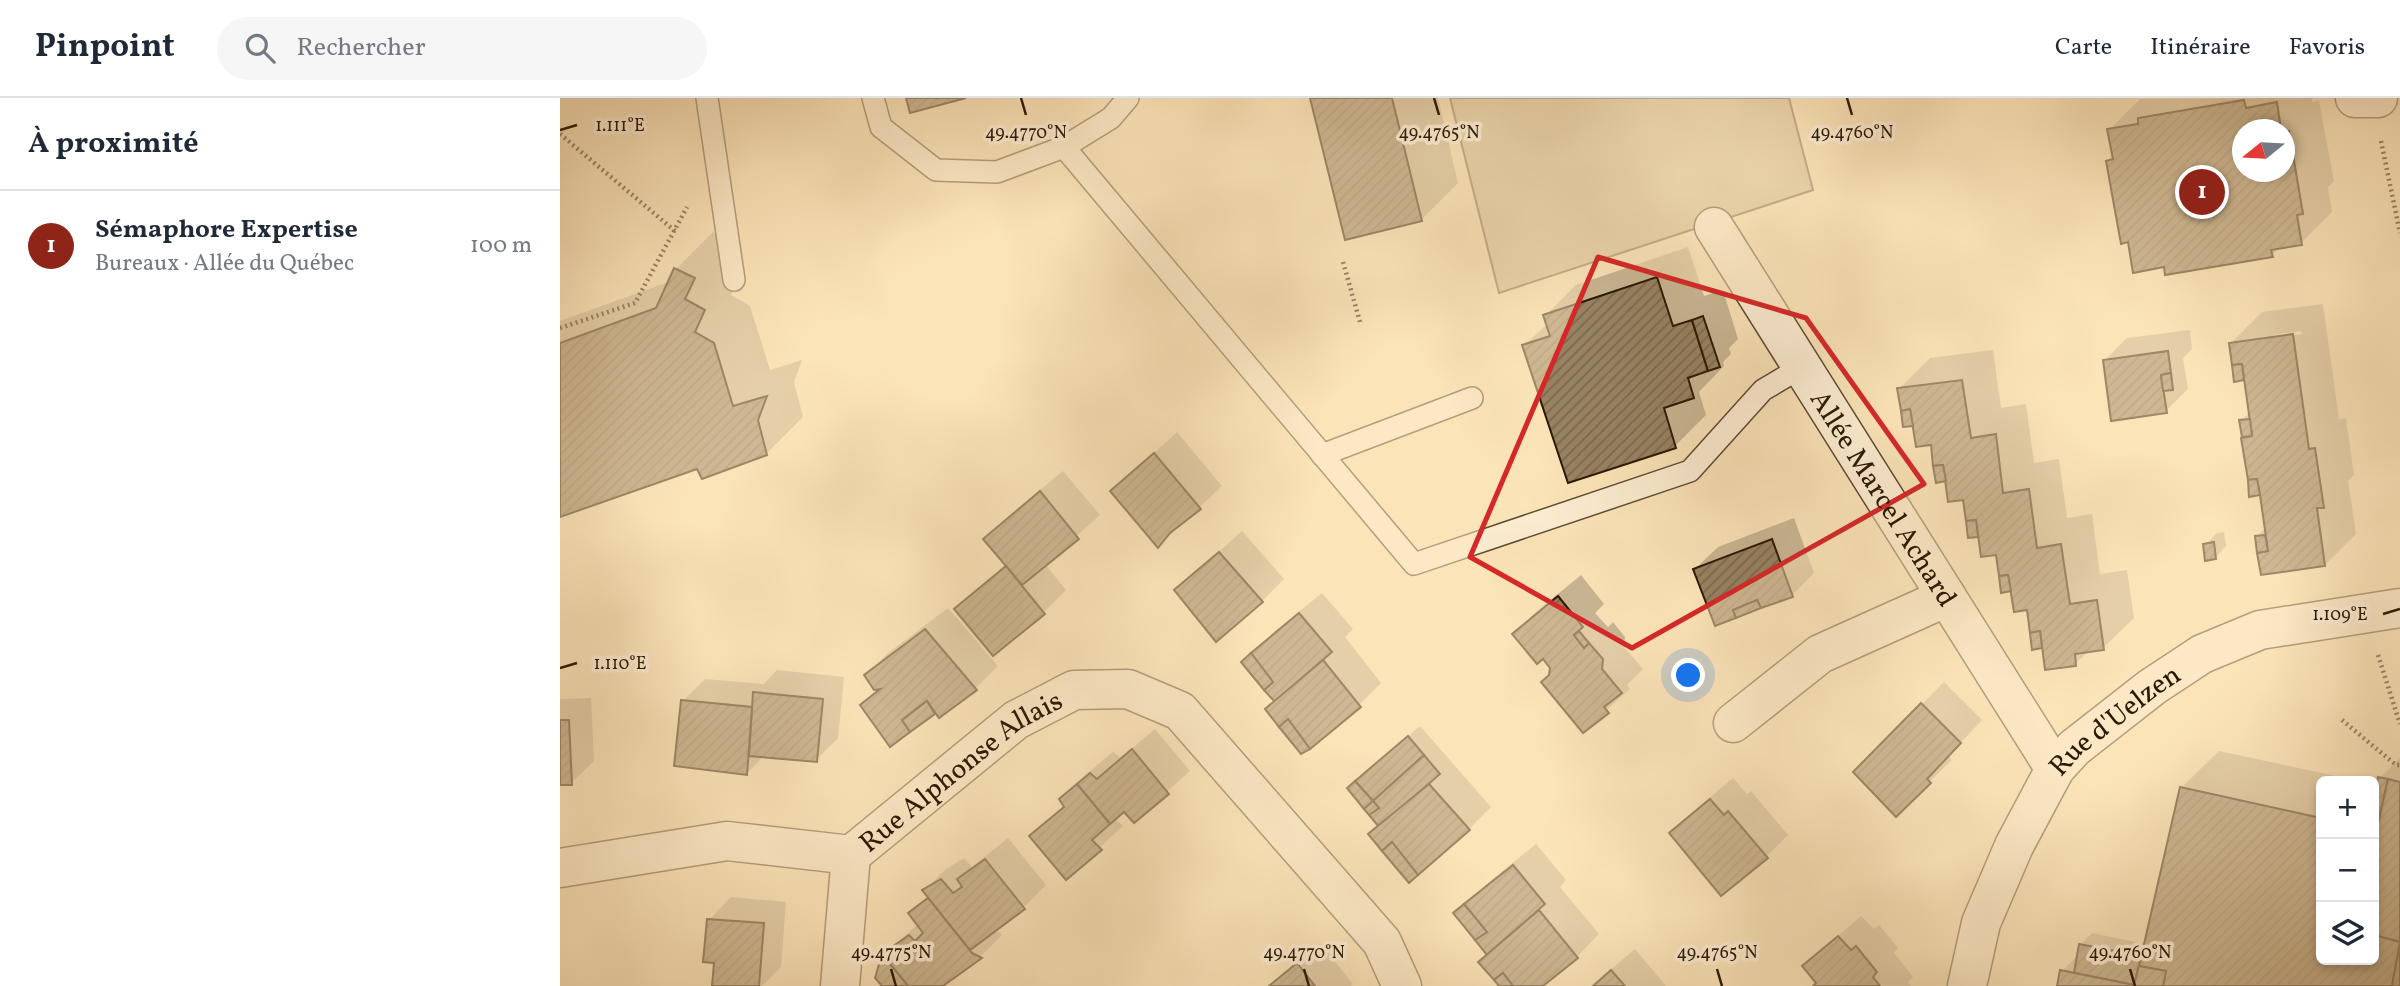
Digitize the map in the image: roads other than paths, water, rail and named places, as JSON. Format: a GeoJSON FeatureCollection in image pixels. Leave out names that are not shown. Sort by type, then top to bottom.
{"type":"FeatureCollection","features":[{"type":"Feature","properties":{"kind":"street","name":"Allée Marcel Achard"},"geometry":{"type":"LineString","coordinates":[[1714,226],[2055,769]]}},
{"type":"Feature","properties":{"kind":"street"},"geometry":{"type":"LineString","coordinates":[[1733,723],[1820,654],[1947,597]]}},
{"type":"Feature","properties":{"kind":"street","name":"Rue d'Uelzen"},"geometry":{"type":"LineString","coordinates":[[1967,986],[1981,923],[2014,846],[2055,769],[2074,748],[2152,687],[2202,654],[2260,630],[2400,608]]}},
{"type":"Feature","properties":{"kind":"street","name":"Rue Alphonse Allais"},"geometry":{"type":"LineString","coordinates":[[840,986],[851,855],[1016,720],[1074,690],[1128,689],[1180,711],[1382,942],[1403,985]]}},
{"type":"Feature","properties":{"kind":"street"},"geometry":{"type":"LineString","coordinates":[[560,868],[727,841],[851,855]]}},
{"type":"Feature","properties":{"kind":"lane"},"geometry":{"type":"LineString","coordinates":[[707,98],[734,279]]}},
{"type":"Feature","properties":{"kind":"lane"},"geometry":{"type":"LineString","coordinates":[[873,98],[881,127],[936,170],[997,172],[1064,147],[1111,118],[1128,98]]}},
{"type":"Feature","properties":{"kind":"lane"},"geometry":{"type":"LineString","coordinates":[[1064,147],[1413,564],[1690,471],[1763,390],[1802,367]]}},
{"type":"Feature","properties":{"kind":"lane"},"geometry":{"type":"LineString","coordinates":[[1322,455],[1472,398]]}},
{"type":"Feature","properties":{"kind":"place","name":"Sémaphore Expertise"},"geometry":{"type":"Point","coordinates":[2202,192]}}]}
